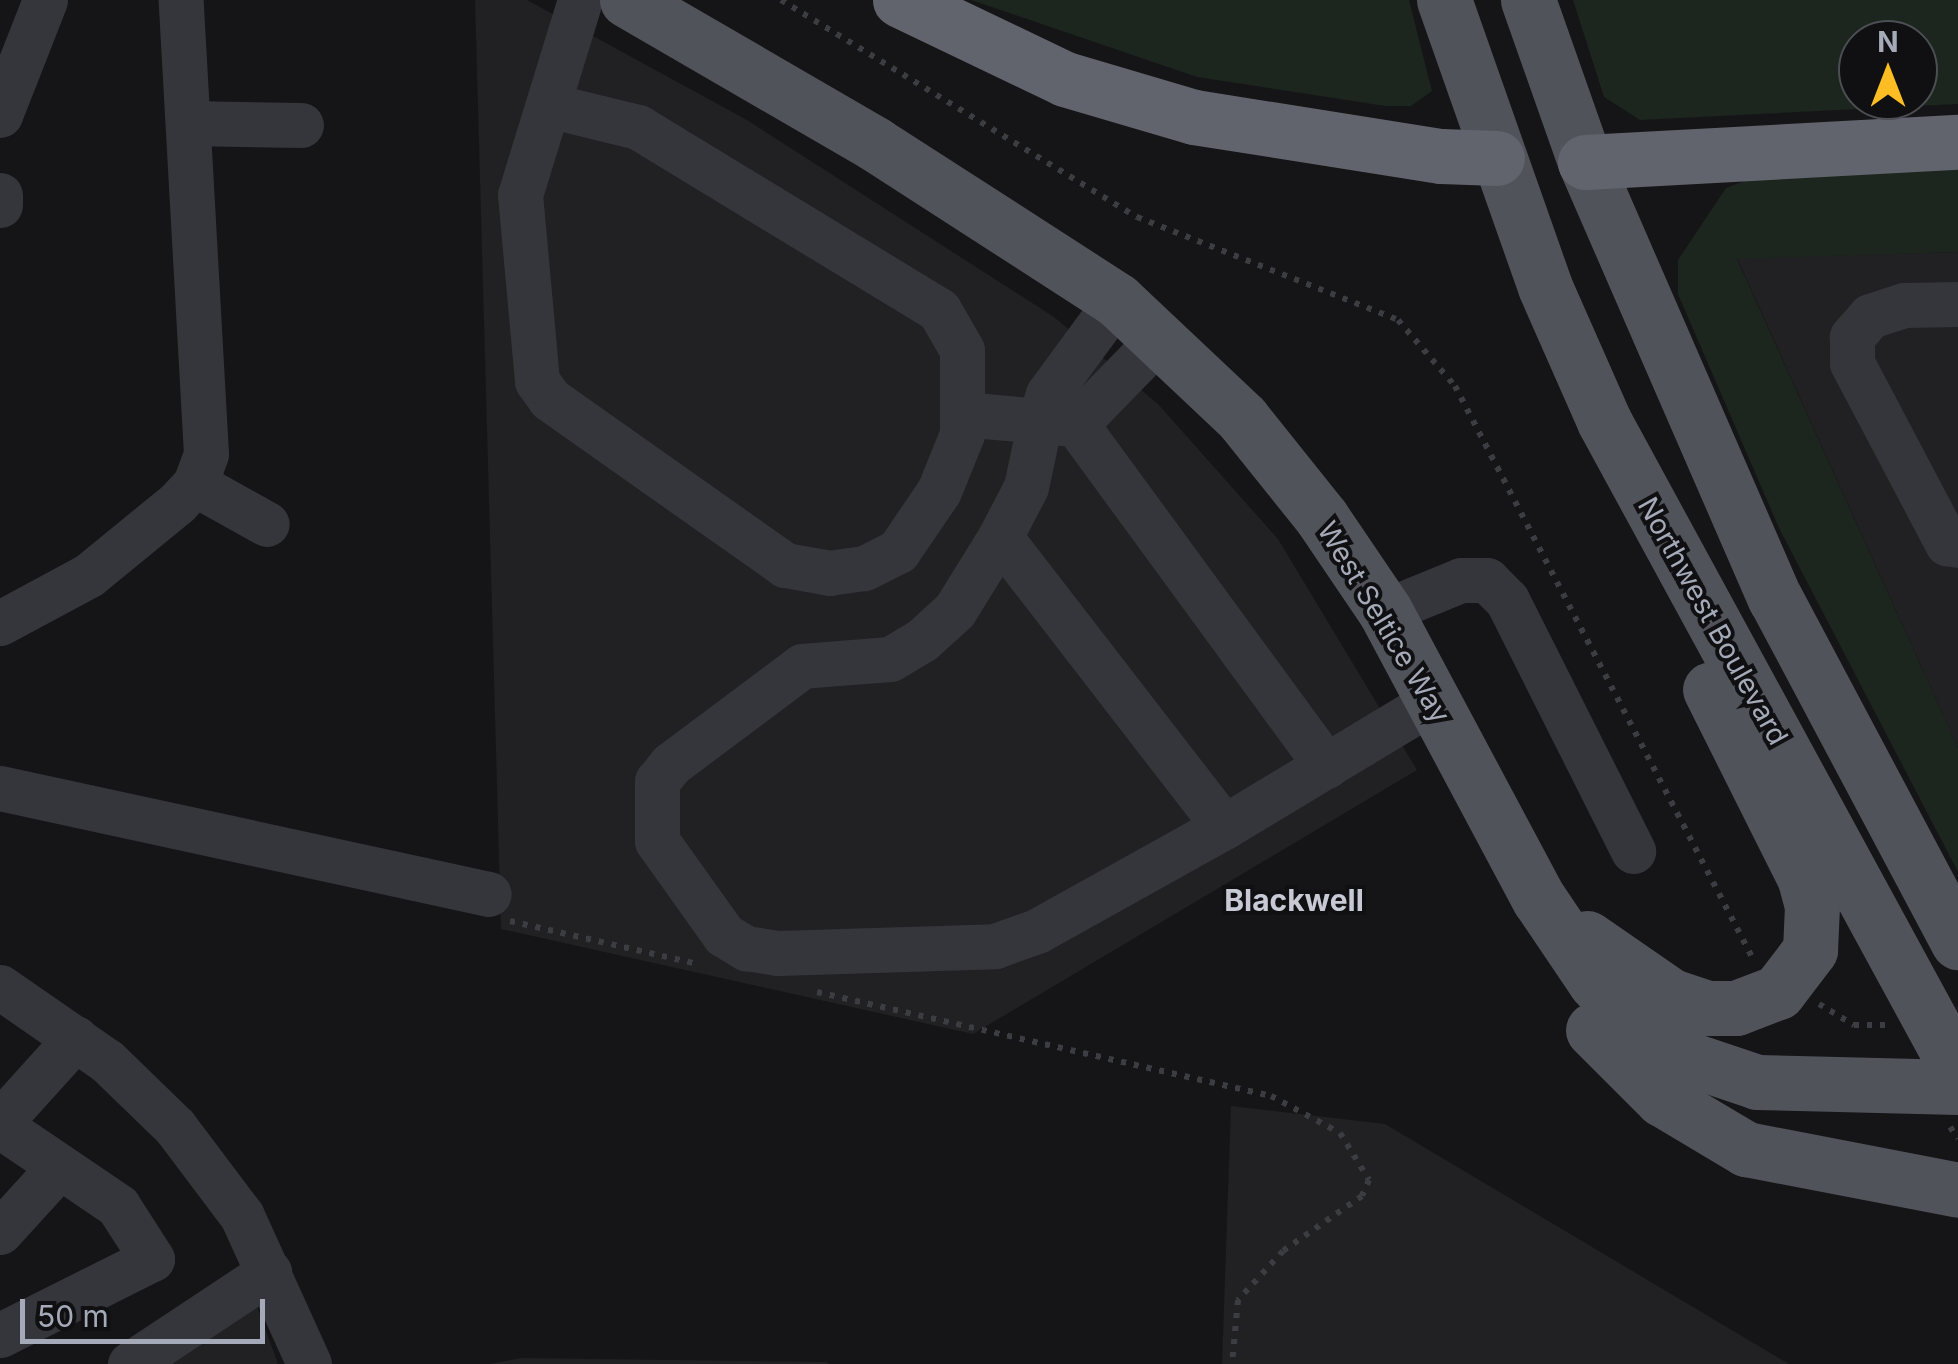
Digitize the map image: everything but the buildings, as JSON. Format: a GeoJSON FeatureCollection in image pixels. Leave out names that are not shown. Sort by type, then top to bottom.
{"type":"FeatureCollection","features":[{"type":"Feature","properties":{"kind":"highway"},"geometry":{"type":"LineString","coordinates":[[900,0],[1065,79],[1194,117],[1441,156],[1497,158]]}},
{"type":"Feature","properties":{"kind":"highway"},"geometry":{"type":"LineString","coordinates":[[1584,162],[1958,142]]}},
{"type":"Feature","properties":{"kind":"main road","name":"West Seltice Way"},"geometry":{"type":"LineString","coordinates":[[627,0],[875,144],[1117,300],[1254,432],[1322,518],[1384,611],[1539,899],[1594,982],[1634,1026],[1671,1053],[1757,1082],[1957,1120]]}},
{"type":"Feature","properties":{"kind":"main road","name":"Northwest Boulevard"},"geometry":{"type":"LineString","coordinates":[[1444,0],[1497,158],[1604,421],[1958,1071]]}},
{"type":"Feature","properties":{"kind":"main road"},"geometry":{"type":"LineString","coordinates":[[1528,0],[1584,162],[1776,598],[1958,942]]}},
{"type":"Feature","properties":{"kind":"main road"},"geometry":{"type":"LineString","coordinates":[[1497,158],[1584,162]]}},
{"type":"Feature","properties":{"kind":"main road"},"geometry":{"type":"LineString","coordinates":[[1539,899],[1627,970],[1708,1008],[1755,1003],[1790,985],[1814,934],[1805,879],[1713,698],[1604,421]]}},
{"type":"Feature","properties":{"kind":"main road"},"geometry":{"type":"LineString","coordinates":[[1539,899],[1580,1016],[1662,1099],[1746,1149],[1958,1190]]}},
{"type":"Feature","properties":{"kind":"street"},"geometry":{"type":"LineString","coordinates":[[0,114],[45,0]]}},
{"type":"Feature","properties":{"kind":"street"},"geometry":{"type":"LineString","coordinates":[[0,623],[89,575],[195,484],[206,454],[181,0]]}},
{"type":"Feature","properties":{"kind":"street"},"geometry":{"type":"LineString","coordinates":[[548,105],[638,127],[939,310],[962,350],[962,434],[939,492],[898,551],[864,568],[830,572],[784,566],[550,399],[537,381],[520,195],[580,0]]}},
{"type":"Feature","properties":{"kind":"street"},"geometry":{"type":"LineString","coordinates":[[188,123],[301,126]]}},
{"type":"Feature","properties":{"kind":"street"},"geometry":{"type":"LineString","coordinates":[[0,195],[0,205]]}},
{"type":"Feature","properties":{"kind":"street"},"geometry":{"type":"LineString","coordinates":[[1117,300],[1048,394],[1058,422],[1326,766]]}},
{"type":"Feature","properties":{"kind":"street"},"geometry":{"type":"LineString","coordinates":[[1958,304],[1904,304],[1870,316],[1852,337],[1852,364],[1947,543],[1958,545]]}},
{"type":"Feature","properties":{"kind":"street"},"geometry":{"type":"LineString","coordinates":[[1160,338],[1058,422],[1000,536],[955,610],[922,640],[890,658],[802,666],[670,764],[657,781],[657,840],[724,935],[746,948],[778,953],[995,946],[1037,931],[1224,827],[1433,700]]}},
{"type":"Feature","properties":{"kind":"street"},"geometry":{"type":"LineString","coordinates":[[962,414],[1058,422]]}},
{"type":"Feature","properties":{"kind":"street"},"geometry":{"type":"LineString","coordinates":[[195,484],[267,524]]}},
{"type":"Feature","properties":{"kind":"street"},"geometry":{"type":"LineString","coordinates":[[1000,536],[1224,827]]}},
{"type":"Feature","properties":{"kind":"street"},"geometry":{"type":"LineString","coordinates":[[1384,611],[1462,580],[1487,580],[1507,600],[1633,851]]}},
{"type":"Feature","properties":{"kind":"street"},"geometry":{"type":"LineString","coordinates":[[0,788],[498,907]]}},
{"type":"Feature","properties":{"kind":"street"},"geometry":{"type":"LineString","coordinates":[[0,986],[76,1038],[175,1127],[242,1216],[309,1364]]}},
{"type":"Feature","properties":{"kind":"street"},"geometry":{"type":"LineString","coordinates":[[0,1335],[152,1259],[118,1206],[58,1168],[0,1124],[76,1038]]}},
{"type":"Feature","properties":{"kind":"street"},"geometry":{"type":"LineString","coordinates":[[0,1232],[58,1168]]}},
{"type":"Feature","properties":{"kind":"street"},"geometry":{"type":"LineString","coordinates":[[130,1364],[270,1272]]}},
{"type":"Feature","properties":{"kind":"path"},"geometry":{"type":"LineString","coordinates":[[780,0],[1137,218],[1398,320],[1455,386],[1759,962]]}},
{"type":"Feature","properties":{"kind":"path"},"geometry":{"type":"LineString","coordinates":[[498,907],[719,969]]}},
{"type":"Feature","properties":{"kind":"path"},"geometry":{"type":"LineString","coordinates":[[796,987],[1271,1096],[1340,1133],[1369,1180],[1362,1196],[1283,1250],[1238,1300],[1232,1364]]}},
{"type":"Feature","properties":{"kind":"path"},"geometry":{"type":"LineString","coordinates":[[1818,1003],[1854,1024],[1897,1030]]}},
{"type":"Feature","properties":{"kind":"shaded area"},"geometry":{"type":"Polygon","coordinates":[[[475,0],[527,0],[747,120],[1054,317],[1158,404],[1278,539],[1417,770],[973,1034],[501,929],[475,0]]]}},
{"type":"Feature","properties":{"kind":"shaded area"},"geometry":{"type":"Polygon","coordinates":[[[971,0],[1409,0],[1432,91],[1411,106],[1385,106],[1197,77],[971,0]]]}},
{"type":"Feature","properties":{"kind":"shaded area"},"geometry":{"type":"Polygon","coordinates":[[[1573,0],[1958,0],[1958,104],[1938,105],[1938,20],[1838,20],[1838,110],[1640,120],[1604,97],[1573,0]]]}},
{"type":"Feature","properties":{"kind":"shaded area"},"geometry":{"type":"Polygon","coordinates":[[[1958,166],[1958,252],[1737,259],[1958,748],[1958,872],[1779,528],[1678,294],[1678,260],[1726,188],[1764,174],[1958,166]]]}},
{"type":"Feature","properties":{"kind":"shaded area"},"geometry":{"type":"Polygon","coordinates":[[[1958,252],[1958,748],[1737,258],[1958,252]]]}},
{"type":"Feature","properties":{"kind":"shaded area"},"geometry":{"type":"Polygon","coordinates":[[[1231,1106],[1385,1124],[1789,1364],[1222,1364],[1231,1106]]]}},
{"type":"Feature","properties":{"kind":"shaded area"},"geometry":{"type":"Polygon","coordinates":[[[257,1306],[278,1364],[168,1364],[257,1306]]]}},
{"type":"Feature","properties":{"kind":"shaded area"},"geometry":{"type":"Polygon","coordinates":[[[522,1358],[826,1362],[830,1364],[489,1364],[522,1358]]]}},
{"type":"Feature","properties":{"kind":"district","name":"Blackwell"},"geometry":{"type":"Point","coordinates":[1294,900]}}]}
